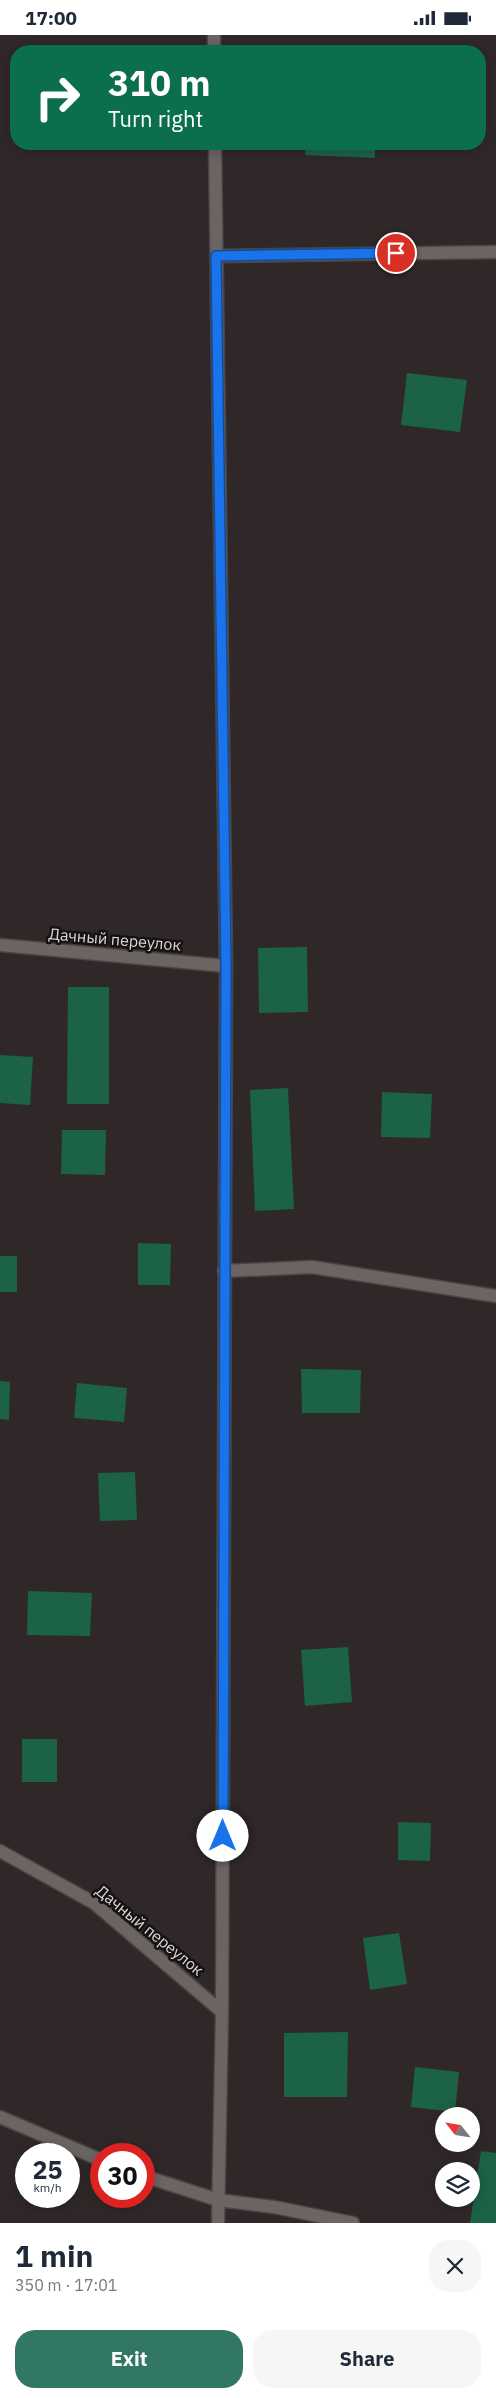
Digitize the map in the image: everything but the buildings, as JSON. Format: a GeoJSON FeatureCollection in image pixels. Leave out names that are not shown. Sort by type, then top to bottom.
{"type":"FeatureCollection","features":[{"type":"Feature","properties":{"kind":"street"},"geometry":{"type":"LineString","coordinates":[[215,150],[226,966],[222,2012],[218,2223]]}},
{"type":"Feature","properties":{"kind":"street"},"geometry":{"type":"LineString","coordinates":[[216,256],[496,252]]}},
{"type":"Feature","properties":{"kind":"street","name":"Дачный переулок"},"geometry":{"type":"LineString","coordinates":[[0,945],[226,966]]}},
{"type":"Feature","properties":{"kind":"street"},"geometry":{"type":"LineString","coordinates":[[224,1271],[312,1267],[496,1296]]}},
{"type":"Feature","properties":{"kind":"street","name":"Дачный переулок"},"geometry":{"type":"LineString","coordinates":[[0,1851],[94,1903],[222,2012]]}},
{"type":"Feature","properties":{"kind":"street"},"geometry":{"type":"LineString","coordinates":[[0,2117],[90,2155]]}},
{"type":"Feature","properties":{"kind":"street"},"geometry":{"type":"LineString","coordinates":[[155,2180],[218,2200],[274,2207],[353,2223]]}},
{"type":"Feature","properties":{"kind":"route"},"geometry":{"type":"LineString","coordinates":[[223,1836],[226,966],[216,256],[396,253]]}}]}
